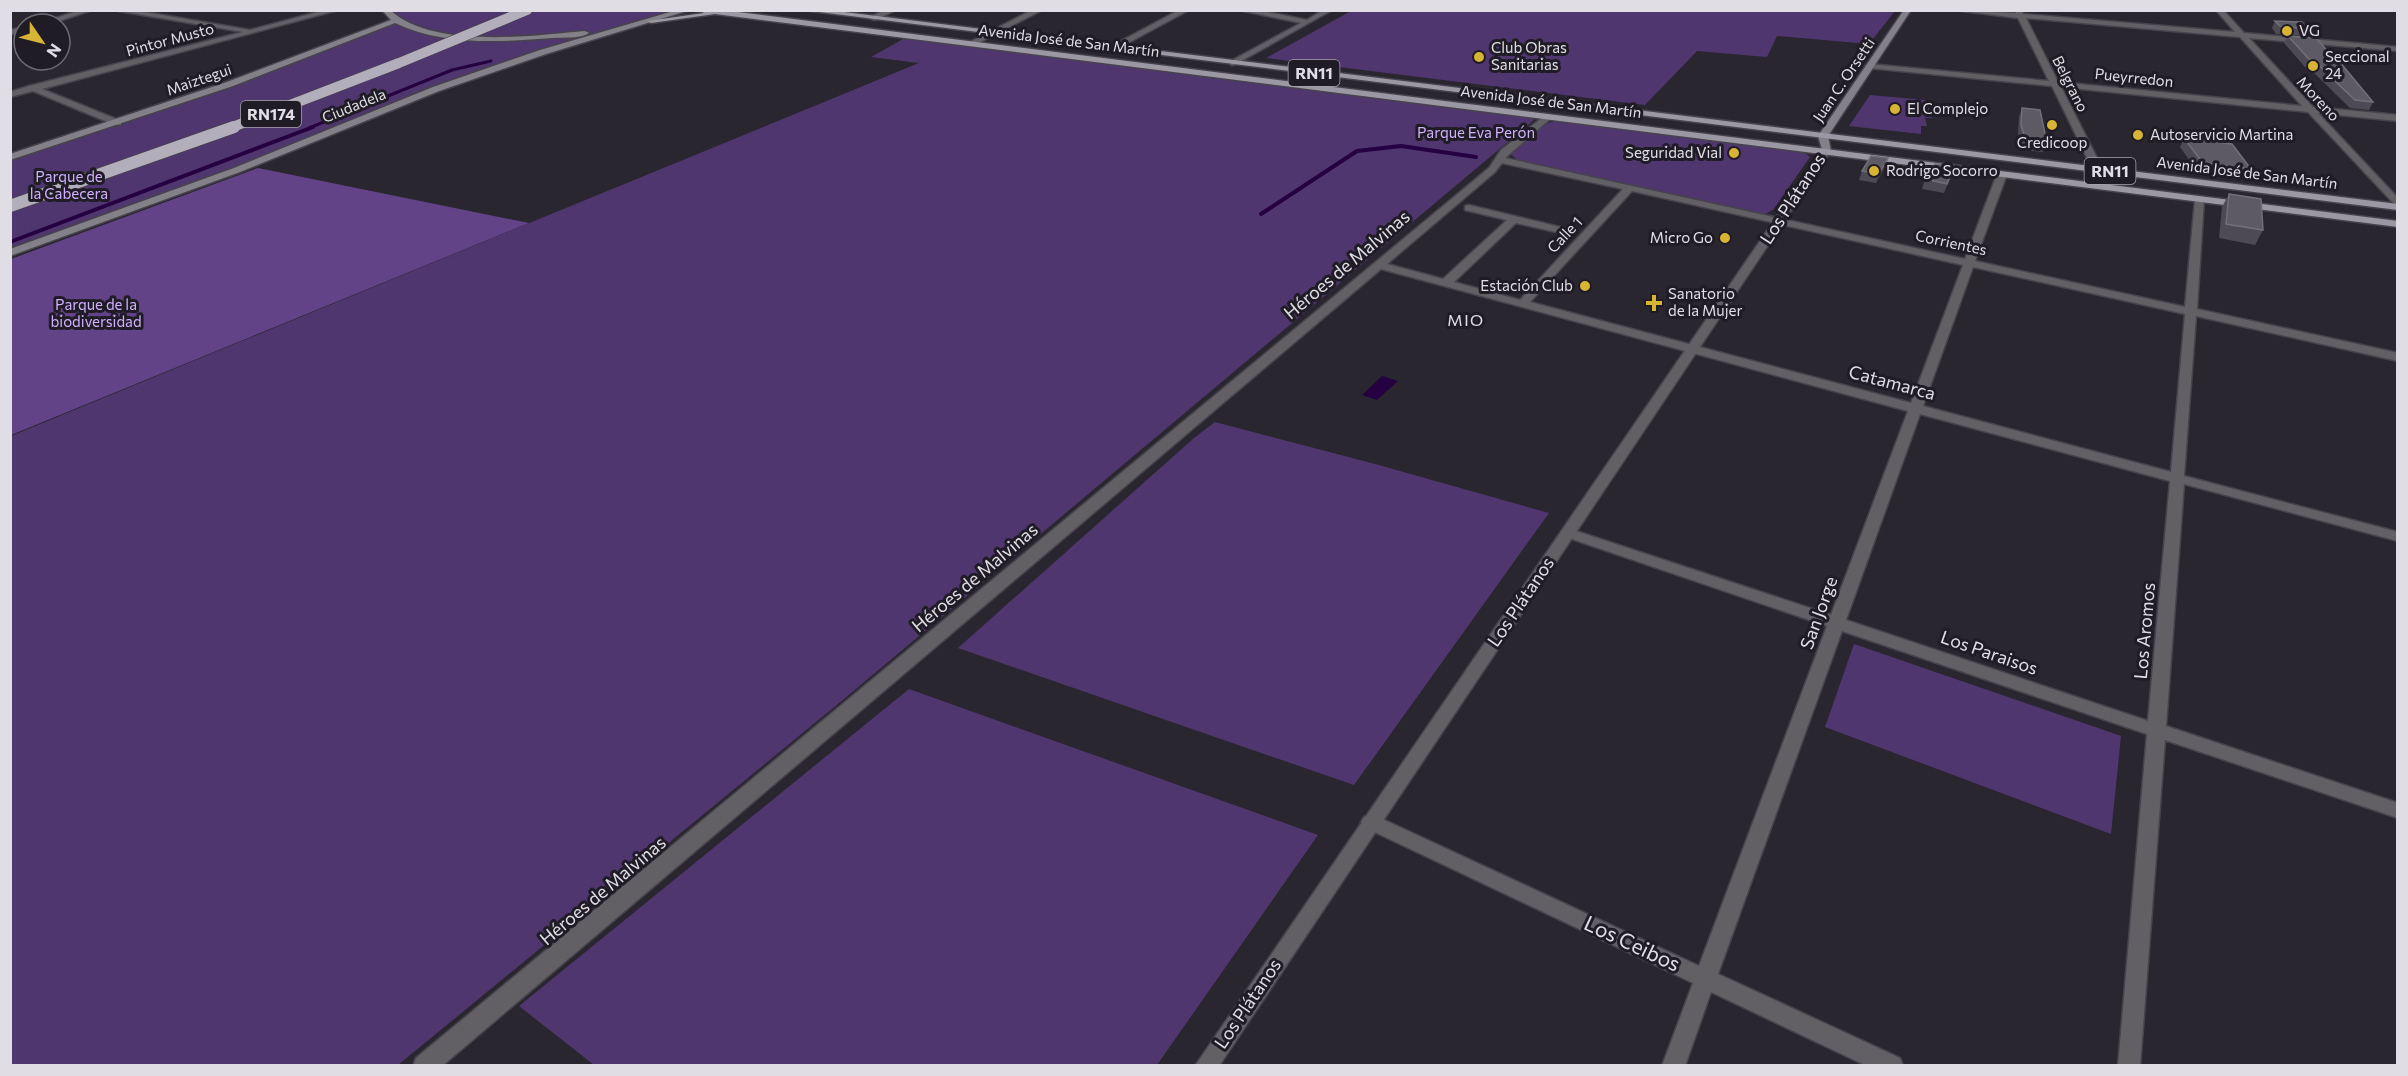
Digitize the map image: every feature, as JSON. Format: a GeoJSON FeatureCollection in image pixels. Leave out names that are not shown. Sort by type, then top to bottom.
{"type":"FeatureCollection","features":[{"type":"Feature","properties":{"kind":"highway","name":"RN174"},"geometry":{"type":"LineString","coordinates":[[10,199],[275,106],[405,56],[512,10]]}},
{"type":"Feature","properties":{"kind":"highway","name":"RN174"},"geometry":{"type":"LineString","coordinates":[[10,206],[155,156],[356,81],[527,10]]}},
{"type":"Feature","properties":{"kind":"main road"},"geometry":{"type":"LineString","coordinates":[[385,10],[394,21],[424,32],[499,38],[579,33],[648,21],[720,13]]}},
{"type":"Feature","properties":{"kind":"main road"},"geometry":{"type":"LineString","coordinates":[[648,21],[687,10]]}},
{"type":"Feature","properties":{"kind":"main road","name":"Avenida José de San Martín"},"geometry":{"type":"LineString","coordinates":[[701,10],[2397,224]]}},
{"type":"Feature","properties":{"kind":"main road","name":"Avenida José de San Martín"},"geometry":{"type":"LineString","coordinates":[[806,10],[2397,206]]}},
{"type":"Feature","properties":{"kind":"main road","name":"Juan C. Orsetti"},"geometry":{"type":"LineString","coordinates":[[1823,136],[1908,10]]}},
{"type":"Feature","properties":{"kind":"main road","name":"Maiztegui"},"geometry":{"type":"LineString","coordinates":[[10,157],[118,123],[287,63],[394,21]]}},
{"type":"Feature","properties":{"kind":"main road","name":"Ciudadela"},"geometry":{"type":"LineString","coordinates":[[10,253],[237,170],[436,89],[543,52],[648,21]]}},
{"type":"Feature","properties":{"kind":"main road","name":"Los Plátanos"},"geometry":{"type":"LineString","coordinates":[[1823,136],[1826,151]]}},
{"type":"Feature","properties":{"kind":"street"},"geometry":{"type":"LineString","coordinates":[[72,15],[89,10]]}},
{"type":"Feature","properties":{"kind":"street"},"geometry":{"type":"LineString","coordinates":[[116,10],[254,32]]}},
{"type":"Feature","properties":{"kind":"street","name":"Pintor Musto"},"geometry":{"type":"LineString","coordinates":[[10,95],[335,10]]}},
{"type":"Feature","properties":{"kind":"street"},"geometry":{"type":"LineString","coordinates":[[872,18],[893,10]]}},
{"type":"Feature","properties":{"kind":"street"},"geometry":{"type":"LineString","coordinates":[[970,44],[988,33],[1039,10]]}},
{"type":"Feature","properties":{"kind":"street"},"geometry":{"type":"LineString","coordinates":[[1112,48],[1186,10]]}},
{"type":"Feature","properties":{"kind":"street"},"geometry":{"type":"LineString","coordinates":[[1242,10],[1308,22]]}},
{"type":"Feature","properties":{"kind":"street"},"geometry":{"type":"LineString","coordinates":[[1234,63],[1329,10]]}},
{"type":"Feature","properties":{"kind":"street"},"geometry":{"type":"LineString","coordinates":[[1957,10],[2019,13],[2397,49]]}},
{"type":"Feature","properties":{"kind":"street","name":"Moreno"},"geometry":{"type":"LineString","coordinates":[[2219,10],[2397,206]]}},
{"type":"Feature","properties":{"kind":"street","name":"Belgrano"},"geometry":{"type":"LineString","coordinates":[[2019,13],[2098,170]]}},
{"type":"Feature","properties":{"kind":"street","name":"Pueyrredon"},"geometry":{"type":"LineString","coordinates":[[1869,66],[2397,118]]}},
{"type":"Feature","properties":{"kind":"street"},"geometry":{"type":"LineString","coordinates":[[10,85],[34,89],[118,123]]}},
{"type":"Feature","properties":{"kind":"street","name":"Héroes de Malvinas"},"geometry":{"type":"LineString","coordinates":[[424,1065],[1492,170],[1498,159],[1547,117]]}},
{"type":"Feature","properties":{"kind":"street","name":"Los Plátanos"},"geometry":{"type":"LineString","coordinates":[[1206,1065],[1826,151]]}},
{"type":"Feature","properties":{"kind":"street","name":"Corrientes"},"geometry":{"type":"LineString","coordinates":[[1498,159],[2397,357]]}},
{"type":"Feature","properties":{"kind":"street","name":"San Jorge"},"geometry":{"type":"LineString","coordinates":[[1673,1065],[2002,174]]}},
{"type":"Feature","properties":{"kind":"street","name":"Calle 1"},"geometry":{"type":"LineString","coordinates":[[1523,303],[1630,188]]}},
{"type":"Feature","properties":{"kind":"street","name":"Los Aromos"},"geometry":{"type":"LineString","coordinates":[[2129,1065],[2200,200]]}},
{"type":"Feature","properties":{"kind":"street"},"geometry":{"type":"LineString","coordinates":[[1469,208],[1560,230]]}},
{"type":"Feature","properties":{"kind":"street"},"geometry":{"type":"LineString","coordinates":[[1446,283],[1514,219]]}},
{"type":"Feature","properties":{"kind":"street","name":"Catamarca"},"geometry":{"type":"LineString","coordinates":[[1377,265],[2397,537]]}},
{"type":"Feature","properties":{"kind":"street","name":"Los Paraisos"},"geometry":{"type":"LineString","coordinates":[[1568,532],[2397,811]]}},
{"type":"Feature","properties":{"kind":"street","name":"Los Ceibos"},"geometry":{"type":"LineString","coordinates":[[1371,822],[1892,1065]]}},
{"type":"Feature","properties":{"kind":"green space","name":"Parque de la Cabecera"},"geometry":{"type":"Polygon","coordinates":[[[385,11],[687,11],[495,68],[237,170],[11,253],[10,157],[118,123],[394,21],[385,11]]]}},
{"type":"Feature","properties":{"kind":"green space","name":"Club Obras Sanitarias"},"geometry":{"type":"Polygon","coordinates":[[[1351,11],[1895,11],[1869,44],[1777,36],[1767,57],[1697,51],[1645,105],[1266,58],[1351,11]]]}},
{"type":"Feature","properties":{"kind":"green space"},"geometry":{"type":"Polygon","coordinates":[[[905,38],[1530,117],[1534,120],[838,704],[398,1065],[11,1066],[11,436],[919,63],[871,57],[905,38]]]}},
{"type":"Feature","properties":{"kind":"green space","name":"El Complejo"},"geometry":{"type":"Polygon","coordinates":[[[1870,95],[1926,100],[1932,118],[1925,118],[1927,126],[1921,126],[1921,134],[1849,126],[1870,95]]]}},
{"type":"Feature","properties":{"kind":"green space","name":"Parque Eva Perón"},"geometry":{"type":"Polygon","coordinates":[[[1560,120],[1803,151],[1810,157],[1773,210],[1765,214],[1758,213],[1519,161],[1510,154],[1544,124],[1560,120]]]}},
{"type":"Feature","properties":{"kind":"green space","name":"Parque de la biodiversidad"},"geometry":{"type":"Polygon","coordinates":[[[258,168],[529,223],[11,435],[11,259],[258,168]]]}},
{"type":"Feature","properties":{"kind":"green space"},"geometry":{"type":"Polygon","coordinates":[[[1215,422],[1549,513],[1354,785],[958,648],[1194,438],[1215,422]]]}},
{"type":"Feature","properties":{"kind":"green space"},"geometry":{"type":"Polygon","coordinates":[[[1854,644],[2121,736],[2111,834],[1825,727],[1854,644]]]}},
{"type":"Feature","properties":{"kind":"green space"},"geometry":{"type":"Polygon","coordinates":[[[909,689],[1318,835],[1157,1065],[594,1065],[519,1006],[909,689]]]}},
{"type":"Feature","properties":{"kind":"shaded area"},"geometry":{"type":"Polygon","coordinates":[[[1382,376],[1398,381],[1377,400],[1362,395],[1382,376]]]}},
{"type":"Feature","properties":{"kind":"building"},"geometry":{"type":"Polygon","coordinates":[[[2275,21],[2302,22],[2308,29],[2280,26],[2275,21]]]}},
{"type":"Feature","properties":{"kind":"building"},"geometry":{"type":"Polygon","coordinates":[[[2288,36],[2316,38],[2339,61],[2373,102],[2355,100],[2313,60],[2309,59],[2288,36]]]}},
{"type":"Feature","properties":{"kind":"building"},"geometry":{"type":"Polygon","coordinates":[[[2022,108],[2040,110],[2047,143],[2026,141],[2021,125],[2022,108]]]}},
{"type":"Feature","properties":{"kind":"building"},"geometry":{"type":"Polygon","coordinates":[[[2184,138],[2232,144],[2251,169],[2202,162],[2184,138]]]}},
{"type":"Feature","properties":{"kind":"building"},"geometry":{"type":"Polygon","coordinates":[[[1871,156],[1888,158],[1879,174],[1862,171],[1871,156]]]}},
{"type":"Feature","properties":{"kind":"building"},"geometry":{"type":"Polygon","coordinates":[[[1935,164],[1955,166],[1947,184],[1925,179],[1935,164]]]}},
{"type":"Feature","properties":{"kind":"building"},"geometry":{"type":"Polygon","coordinates":[[[2229,194],[2261,199],[2263,230],[2226,224],[2229,194]]]}},
{"type":"Feature","properties":{"kind":"waterway"},"geometry":{"type":"LineString","coordinates":[[309,128],[452,70],[491,61]]}},
{"type":"Feature","properties":{"kind":"waterway"},"geometry":{"type":"LineString","coordinates":[[10,242],[313,127]]}},
{"type":"Feature","properties":{"kind":"waterway"},"geometry":{"type":"LineString","coordinates":[[1261,214],[1357,151],[1401,146],[1476,157]]}},
{"type":"Feature","properties":{"kind":"place","name":"VG"},"geometry":{"type":"Point","coordinates":[2287,31]}},
{"type":"Feature","properties":{"kind":"place","name":"Club Obras Sanitarias"},"geometry":{"type":"Point","coordinates":[1479,57]}},
{"type":"Feature","properties":{"kind":"place","name":"Seccional 24"},"geometry":{"type":"Point","coordinates":[2313,66]}},
{"type":"Feature","properties":{"kind":"place","name":"El Complejo"},"geometry":{"type":"Point","coordinates":[1895,109]}},
{"type":"Feature","properties":{"kind":"place","name":"Credicoop"},"geometry":{"type":"Point","coordinates":[2052,125]}},
{"type":"Feature","properties":{"kind":"place","name":"Autoservicio Martina"},"geometry":{"type":"Point","coordinates":[2138,135]}},
{"type":"Feature","properties":{"kind":"place","name":"Seguridad Vial"},"geometry":{"type":"Point","coordinates":[1734,153]}},
{"type":"Feature","properties":{"kind":"place","name":"Rodrigo Socorro"},"geometry":{"type":"Point","coordinates":[1874,171]}},
{"type":"Feature","properties":{"kind":"place","name":"Micro Go"},"geometry":{"type":"Point","coordinates":[1725,238]}},
{"type":"Feature","properties":{"kind":"place","name":"Estación Club"},"geometry":{"type":"Point","coordinates":[1585,286]}},
{"type":"Feature","properties":{"kind":"place","name":"Sanatorio de la Mujer"},"geometry":{"type":"Point","coordinates":[1654,303]}},
{"type":"Feature","properties":{"kind":"district","name":"MIO"},"geometry":{"type":"Point","coordinates":[1466,320]}}]}
